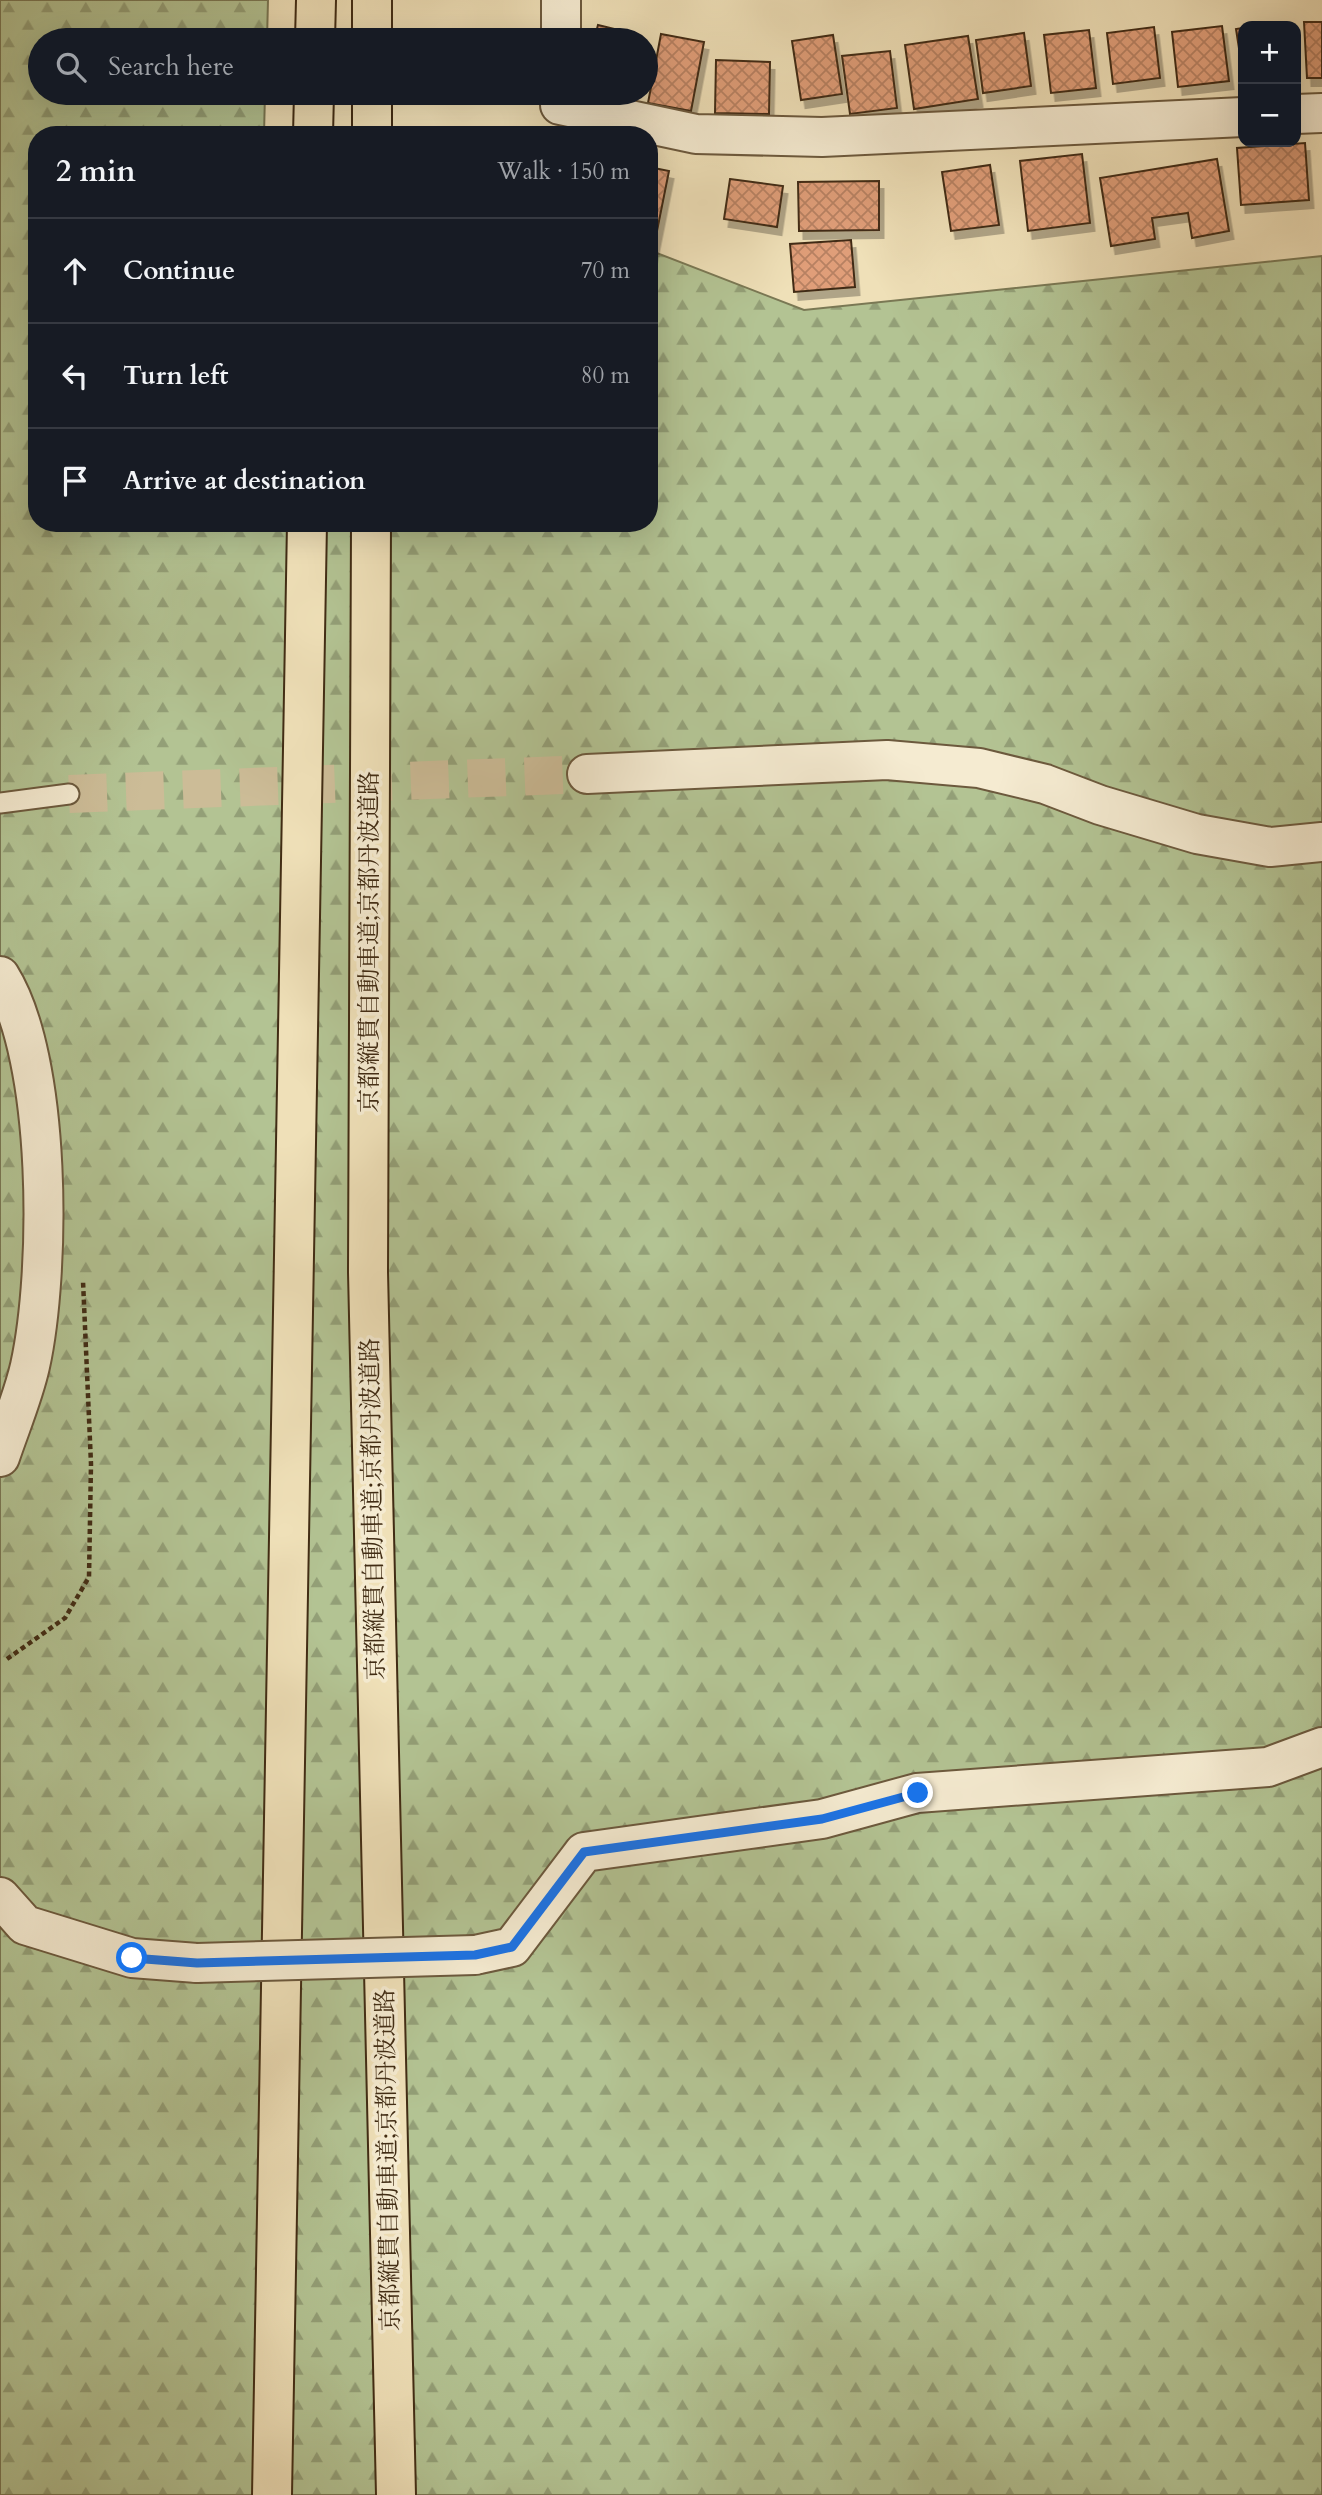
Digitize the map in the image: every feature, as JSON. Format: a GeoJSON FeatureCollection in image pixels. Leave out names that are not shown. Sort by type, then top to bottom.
{"type":"FeatureCollection","features":[{"type":"Feature","properties":{"kind":"highway"},"geometry":{"type":"LineString","coordinates":[[315,28],[316,0]]}},
{"type":"Feature","properties":{"kind":"highway"},"geometry":{"type":"LineString","coordinates":[[372,0],[372,28]]}},
{"type":"Feature","properties":{"kind":"highway"},"geometry":{"type":"LineString","coordinates":[[313,126],[314,105]]}},
{"type":"Feature","properties":{"kind":"highway"},"geometry":{"type":"LineString","coordinates":[[372,105],[372,126]]}},
{"type":"Feature","properties":{"kind":"highway"},"geometry":{"type":"LineString","coordinates":[[272,2495],[307,532]]}},
{"type":"Feature","properties":{"kind":"highway","name":"京都縦貫自動車道;京都丹波道路"},"geometry":{"type":"LineString","coordinates":[[371,532],[368,1272],[396,2495]]}},
{"type":"Feature","properties":{"kind":"street"},"geometry":{"type":"LineString","coordinates":[[561,0],[561,28]]}},
{"type":"Feature","properties":{"kind":"street"},"geometry":{"type":"LineString","coordinates":[[560,105],[696,134],[822,137],[1238,117]]}},
{"type":"Feature","properties":{"kind":"street"},"geometry":{"type":"LineString","coordinates":[[1301,114],[1322,113]]}},
{"type":"Feature","properties":{"kind":"street"},"geometry":{"type":"LineString","coordinates":[[587,774],[887,760],[966,767],[1045,784],[1100,805],[1197,834],[1270,847],[1322,842]]}},
{"type":"Feature","properties":{"kind":"street"},"geometry":{"type":"LineString","coordinates":[[0,976],[13,996],[30,1048],[43,1160],[41,1276],[30,1367],[0,1457]]}},
{"type":"Feature","properties":{"kind":"street"},"geometry":{"type":"LineString","coordinates":[[0,1897],[25,1925],[132,1958],[197,1963],[475,1955],[512,1947],[584,1852],[822,1819],[918,1793],[1268,1767],[1322,1747]]}},
{"type":"Feature","properties":{"kind":"lane"},"geometry":{"type":"LineString","coordinates":[[0,803],[69,794]]}},
{"type":"Feature","properties":{"kind":"path"},"geometry":{"type":"LineString","coordinates":[[7,1659],[65,1618],[89,1577],[92,1464],[83,1276]]}},
{"type":"Feature","properties":{"kind":"green space"},"geometry":{"type":"Polygon","coordinates":[[[0,0],[268,0],[267,28],[28,28],[28,105],[265,105],[264,126],[28,126],[28,532],[658,532],[658,253],[804,310],[1322,256],[1322,2495],[0,2495],[0,0]]]}},
{"type":"Feature","properties":{"kind":"building"},"geometry":{"type":"Polygon","coordinates":[[[1304,22],[1322,22],[1322,78],[1307,78],[1304,22]]]}},
{"type":"Feature","properties":{"kind":"building"},"geometry":{"type":"Polygon","coordinates":[[[1222,26],[1229,81],[1178,87],[1172,32],[1222,26]]]}},
{"type":"Feature","properties":{"kind":"building"},"geometry":{"type":"Polygon","coordinates":[[[1154,27],[1160,78],[1113,84],[1107,33],[1154,27]]]}},
{"type":"Feature","properties":{"kind":"building"},"geometry":{"type":"Polygon","coordinates":[[[1089,30],[1096,88],[1051,93],[1044,35],[1089,30]]]}},
{"type":"Feature","properties":{"kind":"building"},"geometry":{"type":"Polygon","coordinates":[[[1024,33],[1031,86],[983,93],[976,40],[1024,33]]]}},
{"type":"Feature","properties":{"kind":"building"},"geometry":{"type":"Polygon","coordinates":[[[661,34],[704,42],[691,111],[658,105],[658,50],[661,34]]]}},
{"type":"Feature","properties":{"kind":"building"},"geometry":{"type":"Polygon","coordinates":[[[833,35],[842,94],[801,100],[792,41],[833,35]]]}},
{"type":"Feature","properties":{"kind":"building"},"geometry":{"type":"Polygon","coordinates":[[[968,36],[978,99],[914,109],[905,45],[968,36]]]}},
{"type":"Feature","properties":{"kind":"building"},"geometry":{"type":"Polygon","coordinates":[[[890,51],[897,108],[850,114],[842,56],[890,51]]]}},
{"type":"Feature","properties":{"kind":"building"},"geometry":{"type":"Polygon","coordinates":[[[716,60],[770,62],[769,114],[715,113],[716,60]]]}},
{"type":"Feature","properties":{"kind":"building"},"geometry":{"type":"Polygon","coordinates":[[[1301,143],[1305,143],[1309,200],[1241,205],[1237,148],[1301,147],[1301,143]]]}},
{"type":"Feature","properties":{"kind":"building"},"geometry":{"type":"Polygon","coordinates":[[[1082,154],[1090,223],[1028,231],[1020,161],[1082,154]]]}},
{"type":"Feature","properties":{"kind":"building"},"geometry":{"type":"Polygon","coordinates":[[[1217,159],[1229,231],[1192,238],[1188,213],[1152,218],[1155,239],[1111,246],[1100,178],[1217,159]]]}},
{"type":"Feature","properties":{"kind":"building"},"geometry":{"type":"Polygon","coordinates":[[[990,165],[999,225],[951,231],[942,172],[990,165]]]}},
{"type":"Feature","properties":{"kind":"building"},"geometry":{"type":"Polygon","coordinates":[[[658,169],[669,171],[658,226],[658,169]]]}},
{"type":"Feature","properties":{"kind":"building"},"geometry":{"type":"Polygon","coordinates":[[[730,179],[783,186],[777,227],[724,219],[730,179]]]}},
{"type":"Feature","properties":{"kind":"building"},"geometry":{"type":"Polygon","coordinates":[[[879,181],[879,230],[799,231],[798,182],[879,181]]]}},
{"type":"Feature","properties":{"kind":"building"},"geometry":{"type":"Polygon","coordinates":[[[851,240],[855,287],[794,292],[790,244],[851,240]]]}},
{"type":"Feature","properties":{"kind":"tunnel"},"geometry":{"type":"LineString","coordinates":[[69,794],[587,774]]}},
{"type":"Feature","properties":{"kind":"route"},"geometry":{"type":"LineString","coordinates":[[132,1958],[197,1963],[475,1955],[512,1947],[584,1852],[822,1819],[918,1793]]}}]}
